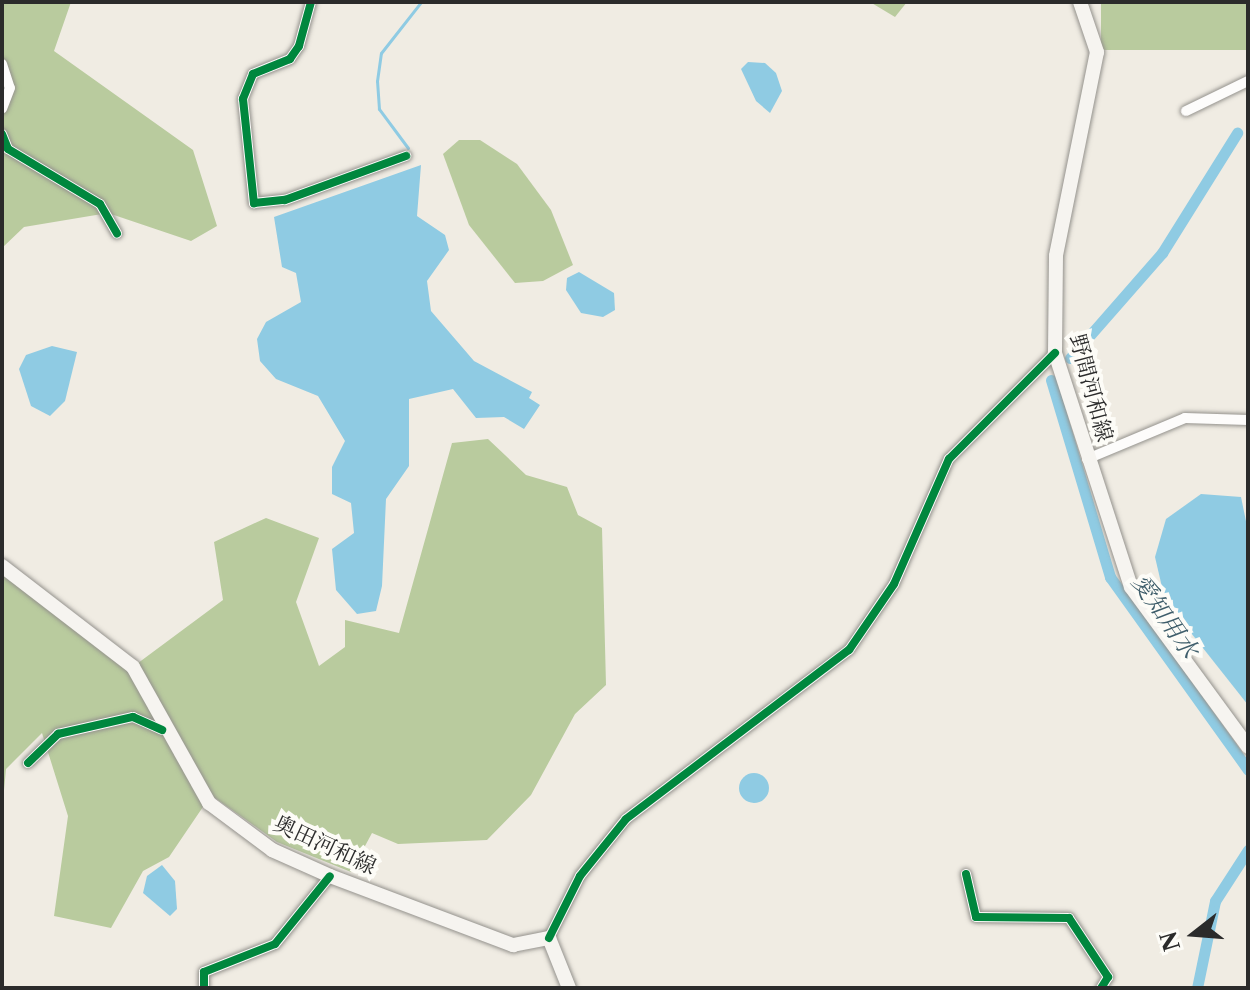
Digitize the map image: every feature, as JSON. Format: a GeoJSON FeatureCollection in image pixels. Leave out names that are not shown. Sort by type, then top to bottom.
{"type":"FeatureCollection","features":[{"type":"Feature","properties":{"kind":"main road","name":"野間河和線"},"geometry":{"type":"LineString","coordinates":[[1080,2],[1097,52],[1056,256],[1055,353],[1131,587],[1248,747]]}},
{"type":"Feature","properties":{"kind":"main road","name":"奥田河和線"},"geometry":{"type":"LineString","coordinates":[[2,566],[133,667],[162,730],[209,803],[272,850],[330,876],[513,945],[549,938]]}},
{"type":"Feature","properties":{"kind":"main road"},"geometry":{"type":"LineString","coordinates":[[549,938],[569,988]]}},
{"type":"Feature","properties":{"kind":"street"},"geometry":{"type":"LineString","coordinates":[[311,2],[299,46],[290,59],[253,74],[243,99],[254,203],[285,200],[406,156]]}},
{"type":"Feature","properties":{"kind":"street"},"geometry":{"type":"LineString","coordinates":[[2,64],[10,88],[2,109]]}},
{"type":"Feature","properties":{"kind":"street"},"geometry":{"type":"LineString","coordinates":[[1186,111],[1248,81]]}},
{"type":"Feature","properties":{"kind":"street"},"geometry":{"type":"LineString","coordinates":[[2,134],[8,149],[100,204],[117,233]]}},
{"type":"Feature","properties":{"kind":"street"},"geometry":{"type":"LineString","coordinates":[[549,938],[580,876],[626,819],[849,650],[894,584],[949,459],[1055,353]]}},
{"type":"Feature","properties":{"kind":"street"},"geometry":{"type":"LineString","coordinates":[[1087,459],[1185,418],[1248,420]]}},
{"type":"Feature","properties":{"kind":"street"},"geometry":{"type":"LineString","coordinates":[[28,763],[58,734],[133,717],[162,730]]}},
{"type":"Feature","properties":{"kind":"street"},"geometry":{"type":"LineString","coordinates":[[966,874],[976,917],[1069,918],[1103,966],[1108,977],[1101,988]]}},
{"type":"Feature","properties":{"kind":"street"},"geometry":{"type":"LineString","coordinates":[[204,988],[204,972],[275,944],[330,876]]}},
{"type":"Feature","properties":{"kind":"green space"},"geometry":{"type":"Polygon","coordinates":[[[2,2],[71,2],[54,51],[193,150],[217,226],[191,241],[108,213],[24,227],[2,248],[2,2]]]}},
{"type":"Feature","properties":{"kind":"green space"},"geometry":{"type":"Polygon","coordinates":[[[870,2],[907,2],[895,17],[870,2]]]}},
{"type":"Feature","properties":{"kind":"green space"},"geometry":{"type":"Polygon","coordinates":[[[1101,2],[1248,2],[1248,50],[1101,50],[1101,2]]]}},
{"type":"Feature","properties":{"kind":"green space"},"geometry":{"type":"Polygon","coordinates":[[[459,140],[480,140],[517,164],[551,210],[573,265],[543,281],[515,283],[469,225],[443,154],[459,140]]]}},
{"type":"Feature","properties":{"kind":"green space"},"geometry":{"type":"Polygon","coordinates":[[[488,439],[526,475],[567,487],[578,515],[602,528],[606,685],[575,714],[531,795],[487,840],[398,844],[372,833],[351,872],[277,842],[211,795],[169,857],[143,871],[111,928],[54,916],[68,816],[42,733],[6,769],[2,812],[2,573],[130,669],[223,600],[214,542],[266,518],[319,538],[296,602],[319,666],[345,647],[345,620],[399,633],[452,443],[488,439]]]}},
{"type":"Feature","properties":{"kind":"water"},"geometry":{"type":"Polygon","coordinates":[[[748,62],[765,63],[776,73],[782,91],[770,113],[756,101],[741,69],[748,62]]]}},
{"type":"Feature","properties":{"kind":"water"},"geometry":{"type":"Polygon","coordinates":[[[421,165],[417,216],[445,235],[449,250],[427,281],[431,311],[474,361],[532,392],[529,398],[540,405],[524,429],[504,417],[476,418],[453,389],[409,399],[409,466],[386,499],[382,586],[376,611],[357,614],[336,590],[332,549],[354,533],[351,503],[332,494],[332,467],[345,441],[318,396],[276,379],[260,361],[257,339],[266,322],[301,302],[296,273],[282,267],[274,217],[421,165]]]}},
{"type":"Feature","properties":{"kind":"water"},"geometry":{"type":"Polygon","coordinates":[[[579,272],[614,293],[615,310],[603,317],[581,313],[566,290],[567,278],[579,272]]]}},
{"type":"Feature","properties":{"kind":"water"},"geometry":{"type":"Polygon","coordinates":[[[52,346],[77,352],[65,401],[50,416],[31,406],[19,369],[26,355],[52,346]]]}},
{"type":"Feature","properties":{"kind":"water"},"geometry":{"type":"Polygon","coordinates":[[[1201,494],[1241,497],[1248,531],[1248,705],[1165,600],[1155,557],[1166,519],[1201,494]]]}},
{"type":"Feature","properties":{"kind":"water"},"geometry":{"type":"Polygon","coordinates":[[[754,773],[765,777],[769,788],[765,799],[754,803],[743,799],[739,788],[743,777],[754,773]]]}},
{"type":"Feature","properties":{"kind":"water"},"geometry":{"type":"Polygon","coordinates":[[[162,865],[175,881],[177,909],[170,916],[143,893],[147,876],[162,865]]]}},
{"type":"Feature","properties":{"kind":"waterway"},"geometry":{"type":"LineString","coordinates":[[408,148],[379,109],[377,81],[381,53],[421,2]]}},
{"type":"Feature","properties":{"kind":"waterway","name":"愛知用水"},"geometry":{"type":"LineString","coordinates":[[1070,358],[1162,253],[1237,133]]}},
{"type":"Feature","properties":{"kind":"waterway","name":"愛知用水"},"geometry":{"type":"LineString","coordinates":[[1051,380],[1110,577],[1248,770]]}},
{"type":"Feature","properties":{"kind":"waterway","name":"愛知用水"},"geometry":{"type":"LineString","coordinates":[[1197,988],[1215,901],[1248,850]]}},
{"type":"Feature","properties":{"kind":"cycle path"},"geometry":{"type":"LineString","coordinates":[[311,2],[299,46],[290,59],[253,74],[243,99],[254,203],[285,200],[406,156]]}},
{"type":"Feature","properties":{"kind":"cycle path"},"geometry":{"type":"LineString","coordinates":[[2,134],[8,149],[100,204],[117,233]]}},
{"type":"Feature","properties":{"kind":"cycle path"},"geometry":{"type":"LineString","coordinates":[[549,938],[580,876],[626,819],[849,650],[894,584],[949,459],[1055,353]]}},
{"type":"Feature","properties":{"kind":"cycle path"},"geometry":{"type":"LineString","coordinates":[[28,763],[58,734],[133,717],[162,730]]}},
{"type":"Feature","properties":{"kind":"cycle path"},"geometry":{"type":"LineString","coordinates":[[966,874],[976,917],[1069,918],[1108,977],[1101,988]]}},
{"type":"Feature","properties":{"kind":"cycle path"},"geometry":{"type":"LineString","coordinates":[[204,988],[204,972],[275,944],[330,876]]}}]}
